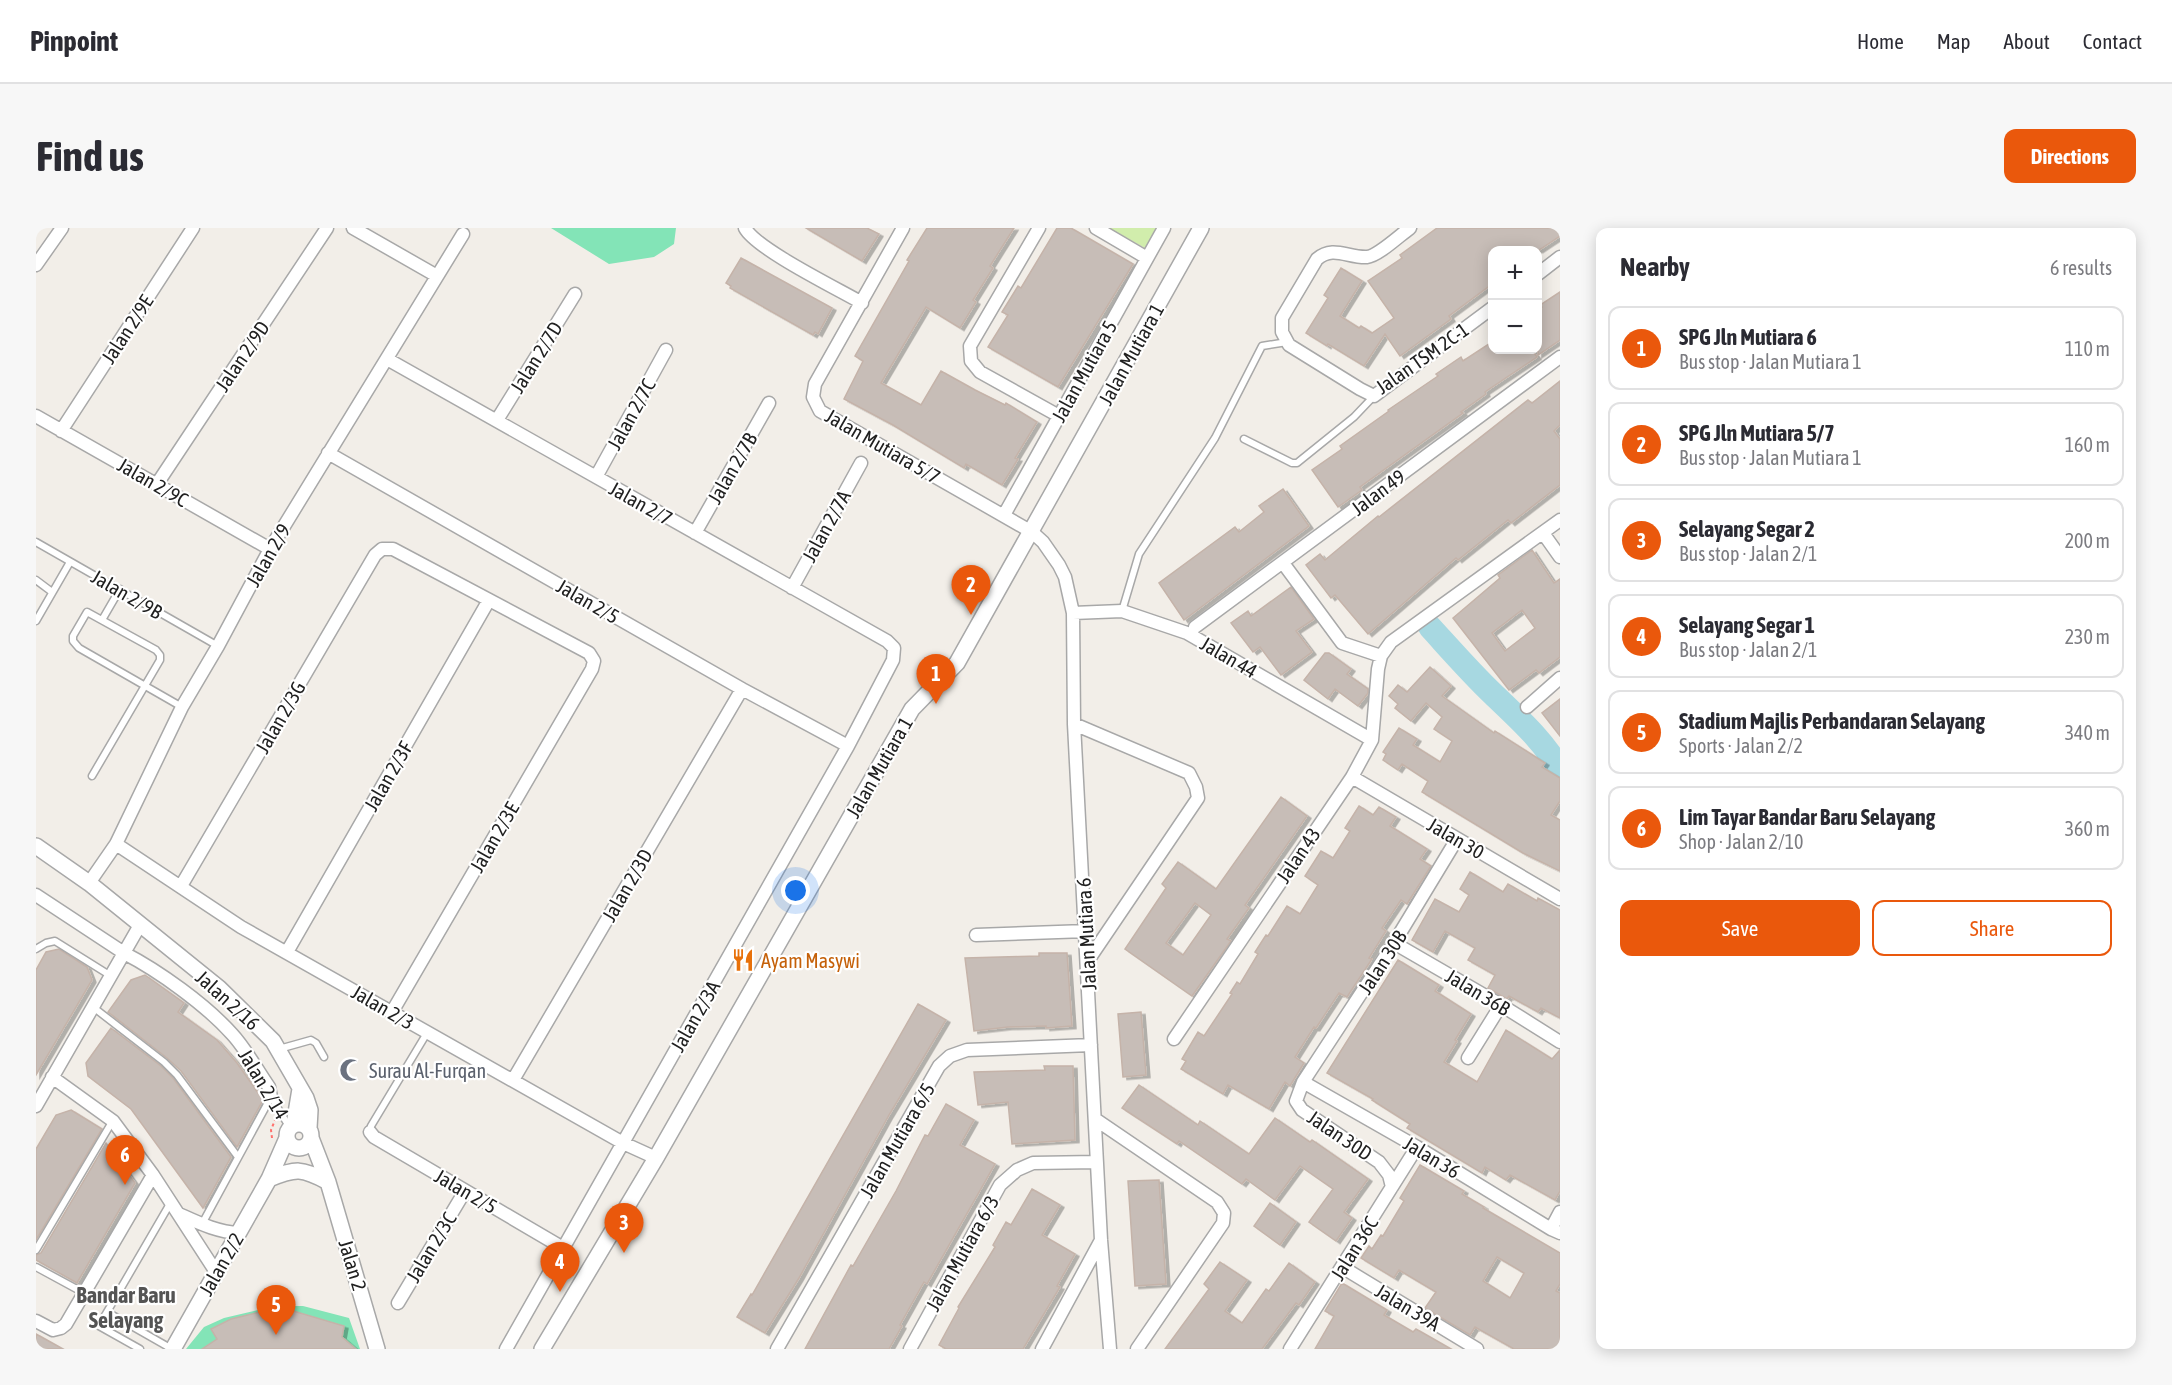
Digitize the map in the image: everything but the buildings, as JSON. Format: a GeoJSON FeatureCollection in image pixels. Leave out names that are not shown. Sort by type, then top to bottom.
{"type":"FeatureCollection","features":[{"type":"Feature","properties":{"kind":"street"},"geometry":{"type":"LineString","coordinates":[[36,265],[62,228]]}},
{"type":"Feature","properties":{"kind":"street","name":"Jalan 2/9E"},"geometry":{"type":"LineString","coordinates":[[61,431],[193,228]]}},
{"type":"Feature","properties":{"kind":"street","name":"Jalan 2/9D"},"geometry":{"type":"LineString","coordinates":[[157,484],[327,228]]}},
{"type":"Feature","properties":{"kind":"street"},"geometry":{"type":"LineString","coordinates":[[353,228],[437,276]]}},
{"type":"Feature","properties":{"kind":"street","name":"Jalan Mutiara 5/7"},"geometry":{"type":"LineString","coordinates":[[903,228],[815,384],[812,394],[818,408],[1032,532]]}},
{"type":"Feature","properties":{"kind":"street"},"geometry":{"type":"LineString","coordinates":[[1039,228],[970,346],[971,361],[980,372],[1059,416]]}},
{"type":"Feature","properties":{"kind":"street"},"geometry":{"type":"LineString","coordinates":[[1096,228],[1148,258]]}},
{"type":"Feature","properties":{"kind":"street","name":"Jalan Mutiara 5"},"geometry":{"type":"LineString","coordinates":[[1004,515],[1164,228]]}},
{"type":"Feature","properties":{"kind":"street","name":"Jalan Mutiara 1"},"geometry":{"type":"LineString","coordinates":[[542,1349],[656,1158],[912,709],[957,663],[1201,228]]}},
{"type":"Feature","properties":{"kind":"street"},"geometry":{"type":"LineString","coordinates":[[1288,344],[1282,332],[1282,318],[1317,259],[1331,251],[1368,257],[1376,254],[1410,228]]}},
{"type":"Feature","properties":{"kind":"street"},"geometry":{"type":"LineString","coordinates":[[748,232],[764,247],[862,303]]}},
{"type":"Feature","properties":{"kind":"street","name":"Jalan 2/9"},"geometry":{"type":"LineString","coordinates":[[89,883],[116,844],[182,707],[270,549],[463,234]]}},
{"type":"Feature","properties":{"kind":"street"},"geometry":{"type":"LineString","coordinates":[[1542,271],[1560,257]]}},
{"type":"Feature","properties":{"kind":"street","name":"Jalan 2/7D"},"geometry":{"type":"LineString","coordinates":[[497,420],[575,294]]}},
{"type":"Feature","properties":{"kind":"street","name":"Jalan TSM 2C-1"},"geometry":{"type":"LineString","coordinates":[[1288,344],[1374,396],[1488,311]]}},
{"type":"Feature","properties":{"kind":"street","name":"Jalan 2/7C"},"geometry":{"type":"LineString","coordinates":[[596,477],[666,350]]}},
{"type":"Feature","properties":{"kind":"street","name":"Jalan 49"},"geometry":{"type":"LineString","coordinates":[[1194,627],[1560,357]]}},
{"type":"Feature","properties":{"kind":"street","name":"Jalan 2/7"},"geometry":{"type":"LineString","coordinates":[[387,358],[887,641],[894,648]]}},
{"type":"Feature","properties":{"kind":"street","name":"Jalan 2/7B"},"geometry":{"type":"LineString","coordinates":[[695,533],[769,403]]}},
{"type":"Feature","properties":{"kind":"street","name":"Jalan 2/9C"},"geometry":{"type":"LineString","coordinates":[[36,416],[270,549]]}},
{"type":"Feature","properties":{"kind":"street","name":"Jalan 2/5"},"geometry":{"type":"LineString","coordinates":[[328,453],[742,689],[848,746]]}},
{"type":"Feature","properties":{"kind":"street","name":"Jalan 2/7A"},"geometry":{"type":"LineString","coordinates":[[792,588],[861,463]]}},
{"type":"Feature","properties":{"kind":"street"},"geometry":{"type":"LineString","coordinates":[[1282,563],[1342,643],[1381,656],[1391,642],[1560,520]]}},
{"type":"Feature","properties":{"kind":"street","name":"Jalan Mutiara 6"},"geometry":{"type":"LineString","coordinates":[[1032,532],[1044,542],[1059,565],[1065,577],[1073,613],[1074,724],[1101,1240],[1110,1349]]}},
{"type":"Feature","properties":{"kind":"street"},"geometry":{"type":"LineString","coordinates":[[1543,533],[1560,557]]}},
{"type":"Feature","properties":{"kind":"street","name":"Jalan 2/3G"},"geometry":{"type":"LineString","coordinates":[[181,886],[375,555],[382,549],[393,549],[489,600]]}},
{"type":"Feature","properties":{"kind":"street","name":"Jalan 2/3E"},"geometry":{"type":"LineString","coordinates":[[393,1012],[592,669],[594,661],[590,654],[489,600]]}},
{"type":"Feature","properties":{"kind":"street","name":"Jalan 2/3F"},"geometry":{"type":"LineString","coordinates":[[287,952],[489,600]]}},
{"type":"Feature","properties":{"kind":"street","name":"Jalan 44"},"geometry":{"type":"LineString","coordinates":[[1073,613],[1122,611],[1187,633],[1372,740]]}},
{"type":"Feature","properties":{"kind":"street","name":"Jalan 2/3A"},"geometry":{"type":"LineString","coordinates":[[506,1349],[848,746],[893,660],[894,648]]}},
{"type":"Feature","properties":{"kind":"street","name":"Jalan 43"},"geometry":{"type":"LineString","coordinates":[[1174,1039],[1352,777],[1372,740],[1381,656]]}},
{"type":"Feature","properties":{"kind":"street"},"geometry":{"type":"LineString","coordinates":[[1527,707],[1560,678]]}},
{"type":"Feature","properties":{"kind":"street","name":"Jalan 2/3D"},"geometry":{"type":"LineString","coordinates":[[513,1080],[742,689]]}},
{"type":"Feature","properties":{"kind":"street"},"geometry":{"type":"LineString","coordinates":[[1074,724],[1189,774],[1196,787],[1198,798],[1087,962]]}},
{"type":"Feature","properties":{"kind":"street","name":"Jalan 30"},"geometry":{"type":"LineString","coordinates":[[1352,777],[1560,899]]}},
{"type":"Feature","properties":{"kind":"street","name":"Jalan 30B"},"geometry":{"type":"LineString","coordinates":[[1303,1082],[1394,943],[1457,839]]}},
{"type":"Feature","properties":{"kind":"street","name":"Jalan 2/3"},"geometry":{"type":"LineString","coordinates":[[116,844],[241,927],[623,1143],[656,1158]]}},
{"type":"Feature","properties":{"kind":"street","name":"Jalan 2/16"},"geometry":{"type":"LineString","coordinates":[[36,846],[89,883],[219,988],[273,1041],[310,1110],[298,1136]]}},
{"type":"Feature","properties":{"kind":"street","name":"Jalan 2/14"},"geometry":{"type":"LineString","coordinates":[[36,895],[124,953],[140,961],[198,1002],[233,1034],[269,1087],[271,1097]]}},
{"type":"Feature","properties":{"kind":"street"},"geometry":{"type":"LineString","coordinates":[[36,1106],[140,926]]}},
{"type":"Feature","properties":{"kind":"street"},"geometry":{"type":"LineString","coordinates":[[976,935],[1086,931]]}},
{"type":"Feature","properties":{"kind":"street","name":"Jalan 36B"},"geometry":{"type":"LineString","coordinates":[[1394,943],[1560,1042]]}},
{"type":"Feature","properties":{"kind":"street"},"geometry":{"type":"LineString","coordinates":[[1468,1058],[1501,1005]]}},
{"type":"Feature","properties":{"kind":"street","name":"Jalan Mutiara 6/5"},"geometry":{"type":"LineString","coordinates":[[777,1349],[939,1066],[950,1056],[967,1050],[1091,1045]]}},
{"type":"Feature","properties":{"kind":"street"},"geometry":{"type":"LineString","coordinates":[[52,1077],[113,1121],[153,1175],[216,1272]]}},
{"type":"Feature","properties":{"kind":"street","name":"Jalan 36"},"geometry":{"type":"LineString","coordinates":[[1303,1082],[1417,1147],[1555,1231]]}},
{"type":"Feature","properties":{"kind":"street","name":"Jalan 30D"},"geometry":{"type":"LineString","coordinates":[[1303,1082],[1296,1101],[1302,1110],[1379,1162],[1389,1175],[1392,1187]]}},
{"type":"Feature","properties":{"kind":"street"},"geometry":{"type":"LineString","coordinates":[[1095,1119],[1217,1202],[1224,1213],[1223,1223],[1137,1349]]}},
{"type":"Feature","properties":{"kind":"street","name":"Jalan 2/5"},"geometry":{"type":"LineString","coordinates":[[370,1132],[374,1137],[563,1248]]}},
{"type":"Feature","properties":{"kind":"street","name":"Jalan 2/2"},"geometry":{"type":"LineString","coordinates":[[173,1349],[269,1179],[298,1136]]}},
{"type":"Feature","properties":{"kind":"street","name":"Jalan 2"},"geometry":{"type":"LineString","coordinates":[[298,1136],[328,1182],[377,1349]]}},
{"type":"Feature","properties":{"kind":"street","name":"Jalan 36C"},"geometry":{"type":"LineString","coordinates":[[1290,1349],[1417,1147]]}},
{"type":"Feature","properties":{"kind":"street","name":"Jalan Mutiara 6/3"},"geometry":{"type":"LineString","coordinates":[[910,1349],[1000,1185],[1017,1170],[1033,1163],[1097,1162]]}},
{"type":"Feature","properties":{"kind":"street"},"geometry":{"type":"LineString","coordinates":[[269,1179],[289,1171],[301,1171],[328,1182]]}},
{"type":"Feature","properties":{"kind":"street"},"geometry":{"type":"LineString","coordinates":[[36,1321],[52,1330],[66,1324],[153,1175]]}},
{"type":"Feature","properties":{"kind":"street","name":"Jalan 2/3C"},"geometry":{"type":"LineString","coordinates":[[398,1303],[465,1191]]}},
{"type":"Feature","properties":{"kind":"street"},"geometry":{"type":"LineString","coordinates":[[1555,1231],[1560,1212]]}},
{"type":"Feature","properties":{"kind":"street"},"geometry":{"type":"LineString","coordinates":[[178,1213],[202,1224],[239,1233]]}},
{"type":"Feature","properties":{"kind":"street"},"geometry":{"type":"LineString","coordinates":[[1042,1349],[1101,1240]]}},
{"type":"Feature","properties":{"kind":"street","name":"Jalan 39A"},"geometry":{"type":"LineString","coordinates":[[1342,1267],[1474,1348]]}},
{"type":"Feature","properties":{"kind":"lane"},"geometry":{"type":"LineString","coordinates":[[1122,611],[1139,554],[1215,438],[1262,346],[1288,344]]}},
{"type":"Feature","properties":{"kind":"lane"},"geometry":{"type":"LineString","coordinates":[[1244,439],[1292,463],[1297,463],[1354,417],[1374,396]]}},
{"type":"Feature","properties":{"kind":"lane","name":"Jalan 2/9B"},"geometry":{"type":"LineString","coordinates":[[36,542],[218,646]]}},
{"type":"Feature","properties":{"kind":"lane"},"geometry":{"type":"LineString","coordinates":[[36,621],[70,562]]}},
{"type":"Feature","properties":{"kind":"lane"},"geometry":{"type":"LineString","coordinates":[[36,580],[52,592]]}},
{"type":"Feature","properties":{"kind":"lane"},"geometry":{"type":"LineString","coordinates":[[102,620],[120,590]]}},
{"type":"Feature","properties":{"kind":"lane"},"geometry":{"type":"LineString","coordinates":[[92,777],[145,686],[160,660],[160,655],[156,650],[87,612],[73,636],[73,641],[79,648],[145,686],[182,707]]}},
{"type":"Feature","properties":{"kind":"lane"},"geometry":{"type":"LineString","coordinates":[[37,948],[55,941],[111,976]]}},
{"type":"Feature","properties":{"kind":"lane"},"geometry":{"type":"LineString","coordinates":[[93,1007],[164,1062],[177,1075],[238,1157]]}},
{"type":"Feature","properties":{"kind":"lane"},"geometry":{"type":"LineString","coordinates":[[370,1132],[371,1126],[428,1032]]}},
{"type":"Feature","properties":{"kind":"lane"},"geometry":{"type":"LineString","coordinates":[[278,1049],[311,1040],[316,1043],[324,1057]]}},
{"type":"Feature","properties":{"kind":"lane"},"geometry":{"type":"LineString","coordinates":[[202,1224],[271,1097]]}},
{"type":"Feature","properties":{"kind":"lane","name":"Jalan 2/14"},"geometry":{"type":"LineString","coordinates":[[271,1097],[298,1136]]}},
{"type":"Feature","properties":{"kind":"lane"},"geometry":{"type":"LineString","coordinates":[[36,1250],[113,1121]]}},
{"type":"Feature","properties":{"kind":"lane"},"geometry":{"type":"LineString","coordinates":[[140,1349],[99,1326],[171,1202]]}},
{"type":"Feature","properties":{"kind":"lane"},"geometry":{"type":"LineString","coordinates":[[36,1267],[84,1293]]}},
{"type":"Feature","properties":{"kind":"lane"},"geometry":{"type":"LineString","coordinates":[[107,1312],[173,1349]]}},
{"type":"Feature","properties":{"kind":"green space"},"geometry":{"type":"Polygon","coordinates":[[[551,228],[676,228],[674,244],[654,257],[609,264],[551,228]]]}},
{"type":"Feature","properties":{"kind":"green space"},"geometry":{"type":"Polygon","coordinates":[[[1109,228],[1157,228],[1145,248],[1109,228]]]}},
{"type":"Feature","properties":{"kind":"green space"},"geometry":{"type":"Polygon","coordinates":[[[275,1306],[303,1306],[349,1318],[360,1349],[186,1349],[204,1327],[224,1318],[275,1306]]]}},
{"type":"Feature","properties":{"kind":"waterway"},"geometry":{"type":"LineString","coordinates":[[1430,627],[1477,678],[1530,730],[1560,770]]}},
{"type":"Feature","properties":{"kind":"place","name":"SPG Jln Mutiara 5/7"},"geometry":{"type":"Point","coordinates":[971,615]}},
{"type":"Feature","properties":{"kind":"place","name":"SPG Jln Mutiara 6"},"geometry":{"type":"Point","coordinates":[936,704]}},
{"type":"Feature","properties":{"kind":"place","name":"Ayam Masywi"},"geometry":{"type":"Point","coordinates":[743,960]}},
{"type":"Feature","properties":{"kind":"place","name":"Surau Al-Furqan"},"geometry":{"type":"Point","coordinates":[351,1070]}},
{"type":"Feature","properties":{"kind":"place","name":"Lim Tayar Bandar Baru Selayang"},"geometry":{"type":"Point","coordinates":[125,1185]}},
{"type":"Feature","properties":{"kind":"place","name":"Selayang Segar 2"},"geometry":{"type":"Point","coordinates":[624,1253]}},
{"type":"Feature","properties":{"kind":"place","name":"Selayang Segar 1"},"geometry":{"type":"Point","coordinates":[560,1292]}},
{"type":"Feature","properties":{"kind":"place","name":"Stadium Majlis Perbandaran Selayang"},"geometry":{"type":"Point","coordinates":[276,1335]}},
{"type":"Feature","properties":{"kind":"district","name":"Bandar Baru Selayang"},"geometry":{"type":"Point","coordinates":[126,1308]}}]}
